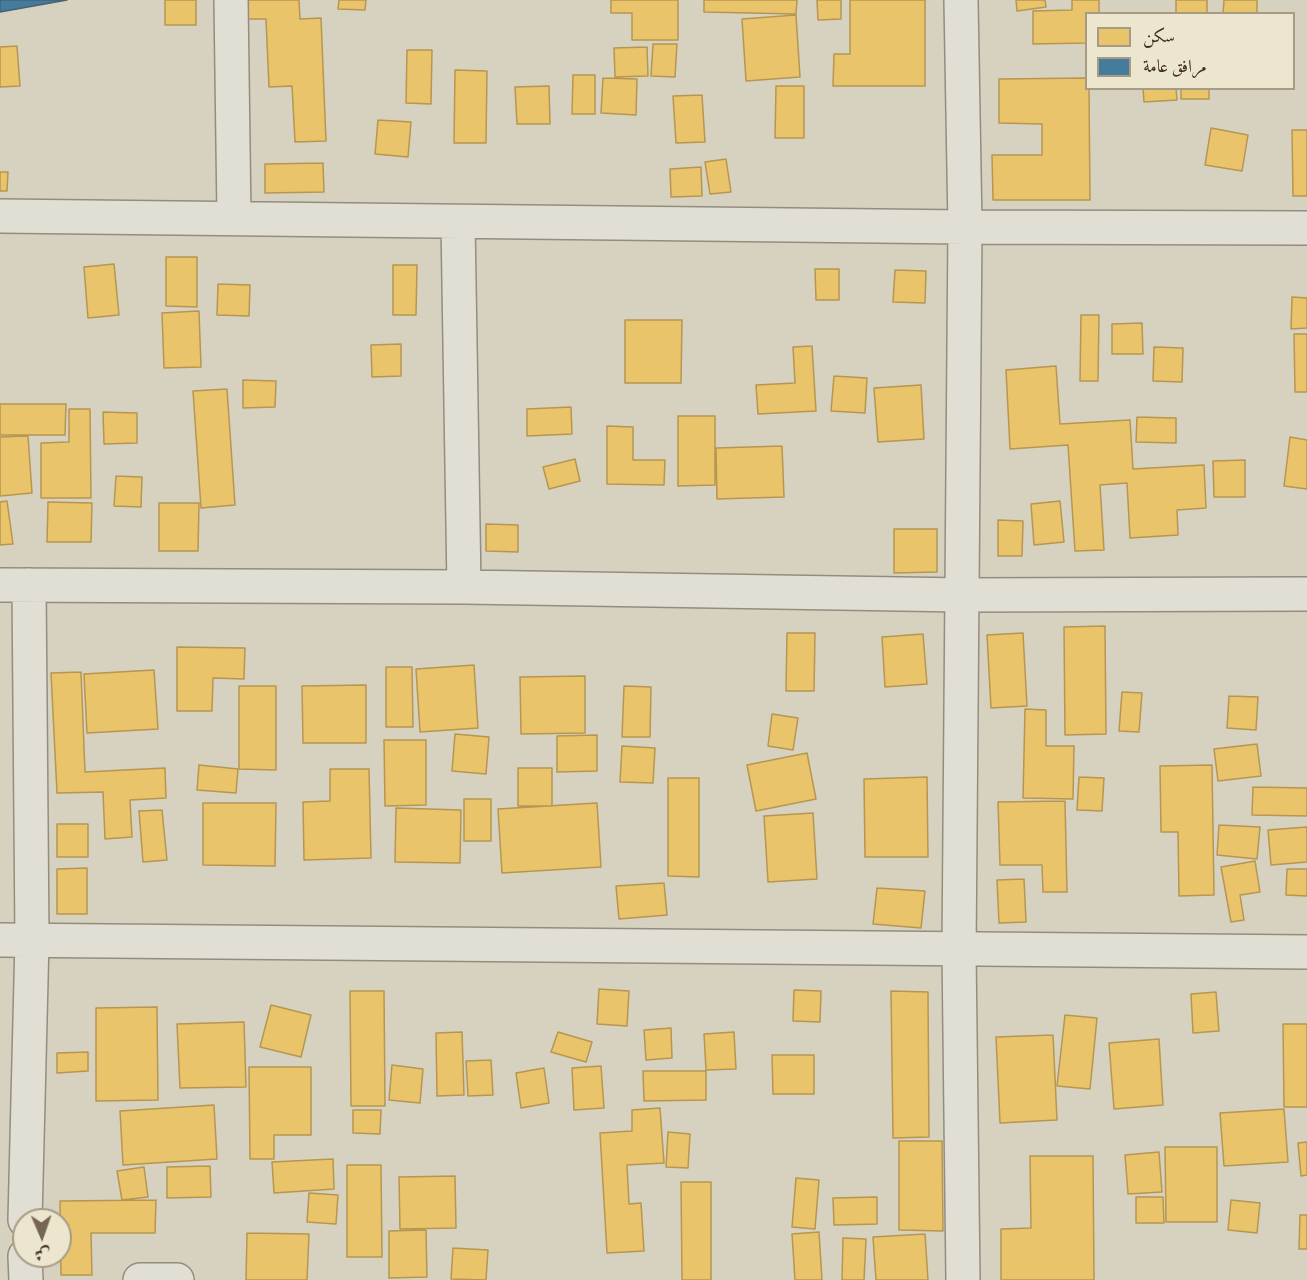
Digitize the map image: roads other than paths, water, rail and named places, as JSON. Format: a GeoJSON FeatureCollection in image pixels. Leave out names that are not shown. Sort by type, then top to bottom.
{"type":"FeatureCollection","features":[{"type":"Feature","properties":{"kind":"street"},"geometry":{"type":"LineString","coordinates":[[231,0],[234,217]]}},
{"type":"Feature","properties":{"kind":"street"},"geometry":{"type":"LineString","coordinates":[[961,0],[965,227],[959,951],[963,1280]]}},
{"type":"Feature","properties":{"kind":"street"},"geometry":{"type":"LineString","coordinates":[[0,216],[965,227],[1307,228]]}},
{"type":"Feature","properties":{"kind":"street"},"geometry":{"type":"LineString","coordinates":[[458,222],[464,587]]}},
{"type":"Feature","properties":{"kind":"street"},"geometry":{"type":"LineString","coordinates":[[25,1208],[16,940],[14,585],[464,587],[963,595],[1307,594]]}},
{"type":"Feature","properties":{"kind":"street"},"geometry":{"type":"LineString","coordinates":[[16,940],[959,951],[1307,952]]}},
{"type":"Feature","properties":{"kind":"street"},"geometry":{"type":"LineString","coordinates":[[140,1280],[177,1280]]}}]}
